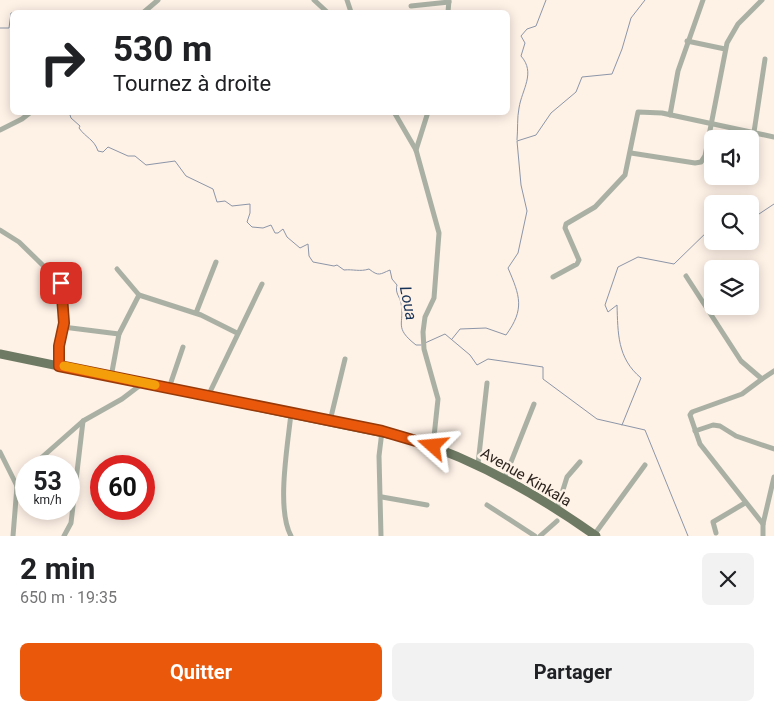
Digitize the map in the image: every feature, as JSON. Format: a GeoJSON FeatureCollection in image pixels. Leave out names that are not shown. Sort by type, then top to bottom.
{"type":"FeatureCollection","features":[{"type":"Feature","properties":{"kind":"main road","name":"Avenue Kinkala"},"geometry":{"type":"LineString","coordinates":[[0,354],[382,431],[433,446],[505,477],[557,509],[595,536]]}},
{"type":"Feature","properties":{"kind":"street"},"geometry":{"type":"LineString","coordinates":[[146,10],[158,0]]}},
{"type":"Feature","properties":{"kind":"street"},"geometry":{"type":"LineString","coordinates":[[314,0],[325,10]]}},
{"type":"Feature","properties":{"kind":"street"},"geometry":{"type":"LineString","coordinates":[[670,115],[678,72],[703,0]]}},
{"type":"Feature","properties":{"kind":"street"},"geometry":{"type":"LineString","coordinates":[[631,153],[698,163],[705,156],[725,49],[731,34],[738,24],[762,0]]}},
{"type":"Feature","properties":{"kind":"street"},"geometry":{"type":"LineString","coordinates":[[411,6],[449,1]]}},
{"type":"Feature","properties":{"kind":"street"},"geometry":{"type":"LineString","coordinates":[[688,41],[725,49]]}},
{"type":"Feature","properties":{"kind":"street"},"geometry":{"type":"LineString","coordinates":[[754,130],[765,59]]}},
{"type":"Feature","properties":{"kind":"street"},"geometry":{"type":"LineString","coordinates":[[553,277],[577,264],[579,260],[565,228],[566,224],[595,207],[622,180],[631,153],[638,112],[654,112],[743,130]]}},
{"type":"Feature","properties":{"kind":"street"},"geometry":{"type":"LineString","coordinates":[[0,130],[27,115]]}},
{"type":"Feature","properties":{"kind":"street"},"geometry":{"type":"LineString","coordinates":[[396,115],[416,150],[438,224],[440,242],[434,298],[425,318],[423,342],[438,399],[433,446]]}},
{"type":"Feature","properties":{"kind":"street"},"geometry":{"type":"LineString","coordinates":[[416,150],[427,115]]}},
{"type":"Feature","properties":{"kind":"street"},"geometry":{"type":"LineString","coordinates":[[759,133],[774,136]]}},
{"type":"Feature","properties":{"kind":"street"},"geometry":{"type":"LineString","coordinates":[[0,230],[19,242],[61,283],[63,288],[63,327],[59,346],[59,366]]}},
{"type":"Feature","properties":{"kind":"street"},"geometry":{"type":"LineString","coordinates":[[196,313],[216,262]]}},
{"type":"Feature","properties":{"kind":"street"},"geometry":{"type":"LineString","coordinates":[[117,269],[139,294],[196,313],[237,333]]}},
{"type":"Feature","properties":{"kind":"street"},"geometry":{"type":"LineString","coordinates":[[686,276],[742,361],[762,379]]}},
{"type":"Feature","properties":{"kind":"street"},"geometry":{"type":"LineString","coordinates":[[208,396],[262,284]]}},
{"type":"Feature","properties":{"kind":"street"},"geometry":{"type":"LineString","coordinates":[[112,377],[119,334],[139,294]]}},
{"type":"Feature","properties":{"kind":"street"},"geometry":{"type":"LineString","coordinates":[[63,327],[119,334]]}},
{"type":"Feature","properties":{"kind":"street"},"geometry":{"type":"LineString","coordinates":[[168,388],[183,347]]}},
{"type":"Feature","properties":{"kind":"street"},"geometry":{"type":"LineString","coordinates":[[330,421],[345,358]]}},
{"type":"Feature","properties":{"kind":"street"},"geometry":{"type":"LineString","coordinates":[[763,524],[700,444],[695,431],[692,412],[742,394],[774,371]]}},
{"type":"Feature","properties":{"kind":"street"},"geometry":{"type":"LineString","coordinates":[[45,455],[83,422],[122,399],[144,382]]}},
{"type":"Feature","properties":{"kind":"street"},"geometry":{"type":"LineString","coordinates":[[478,464],[488,383]]}},
{"type":"Feature","properties":{"kind":"street"},"geometry":{"type":"LineString","coordinates":[[505,477],[534,404]]}},
{"type":"Feature","properties":{"kind":"street"},"geometry":{"type":"LineString","coordinates":[[291,536],[285,510],[284,479],[292,413]]}},
{"type":"Feature","properties":{"kind":"street"},"geometry":{"type":"LineString","coordinates":[[64,536],[71,523],[83,422]]}},
{"type":"Feature","properties":{"kind":"street"},"geometry":{"type":"LineString","coordinates":[[695,431],[713,425],[720,426],[736,436],[774,449]]}},
{"type":"Feature","properties":{"kind":"street"},"geometry":{"type":"LineString","coordinates":[[381,536],[380,456],[382,431]]}},
{"type":"Feature","properties":{"kind":"street"},"geometry":{"type":"LineString","coordinates":[[0,452],[15,482]]}},
{"type":"Feature","properties":{"kind":"street"},"geometry":{"type":"LineString","coordinates":[[557,509],[567,477],[580,462]]}},
{"type":"Feature","properties":{"kind":"street"},"geometry":{"type":"LineString","coordinates":[[595,536],[645,465]]}},
{"type":"Feature","properties":{"kind":"street"},"geometry":{"type":"LineString","coordinates":[[763,536],[763,524],[774,477]]}},
{"type":"Feature","properties":{"kind":"street"},"geometry":{"type":"LineString","coordinates":[[382,497],[427,505]]}},
{"type":"Feature","properties":{"kind":"street"},"geometry":{"type":"LineString","coordinates":[[716,533],[713,522],[745,503]]}},
{"type":"Feature","properties":{"kind":"street"},"geometry":{"type":"LineString","coordinates":[[487,505],[535,536]]}},
{"type":"Feature","properties":{"kind":"street"},"geometry":{"type":"LineString","coordinates":[[13,536],[15,511]]}},
{"type":"Feature","properties":{"kind":"street"},"geometry":{"type":"LineString","coordinates":[[540,536],[557,520]]}},
{"type":"Feature","properties":{"kind":"waterway"},"geometry":{"type":"LineString","coordinates":[[517,140],[519,108],[528,75],[525,62],[521,56],[525,43],[521,36],[527,29],[536,26],[546,0]]}},
{"type":"Feature","properties":{"kind":"waterway"},"geometry":{"type":"LineString","coordinates":[[452,339],[460,329],[486,328],[506,335],[512,326],[516,318],[519,302],[508,268],[518,253],[527,211],[521,185],[517,141],[536,135],[551,113],[576,92],[582,77],[612,74],[631,18],[645,0]]}},
{"type":"Feature","properties":{"kind":"waterway","name":"Loua"},"geometry":{"type":"LineString","coordinates":[[0,28],[9,28],[10,20]]}},
{"type":"Feature","properties":{"kind":"waterway","name":"Loua"},"geometry":{"type":"LineString","coordinates":[[70,115],[98,151],[103,152],[108,147],[128,156],[135,156],[146,165],[175,161],[186,176],[213,189],[217,202],[225,201],[232,206],[250,204],[247,222],[252,227],[263,228],[271,225],[275,233],[283,229],[287,237],[300,248],[308,244],[309,256],[313,262],[337,265],[344,270],[369,269],[377,274],[390,270],[392,279],[397,285],[397,292],[401,303],[402,329],[416,345],[421,345]]}},
{"type":"Feature","properties":{"kind":"waterway"},"geometry":{"type":"LineString","coordinates":[[759,214],[774,204]]}},
{"type":"Feature","properties":{"kind":"waterway"},"geometry":{"type":"LineString","coordinates":[[622,425],[641,378],[627,362],[620,344],[617,305],[608,312],[605,305],[618,267],[638,257],[674,264],[704,235]]}},
{"type":"Feature","properties":{"kind":"waterway","name":"Loua"},"geometry":{"type":"LineString","coordinates":[[425,343],[445,334],[470,355],[477,365],[488,359],[543,367],[543,379],[597,419],[645,430],[688,536]]}},
{"type":"Feature","properties":{"kind":"slow traffic"},"geometry":{"type":"LineString","coordinates":[[64,366],[155,385]]}},
{"type":"Feature","properties":{"kind":"route"},"geometry":{"type":"LineString","coordinates":[[61,283],[63,288],[64,323],[59,346],[59,366],[382,431],[433,446]]}}]}
